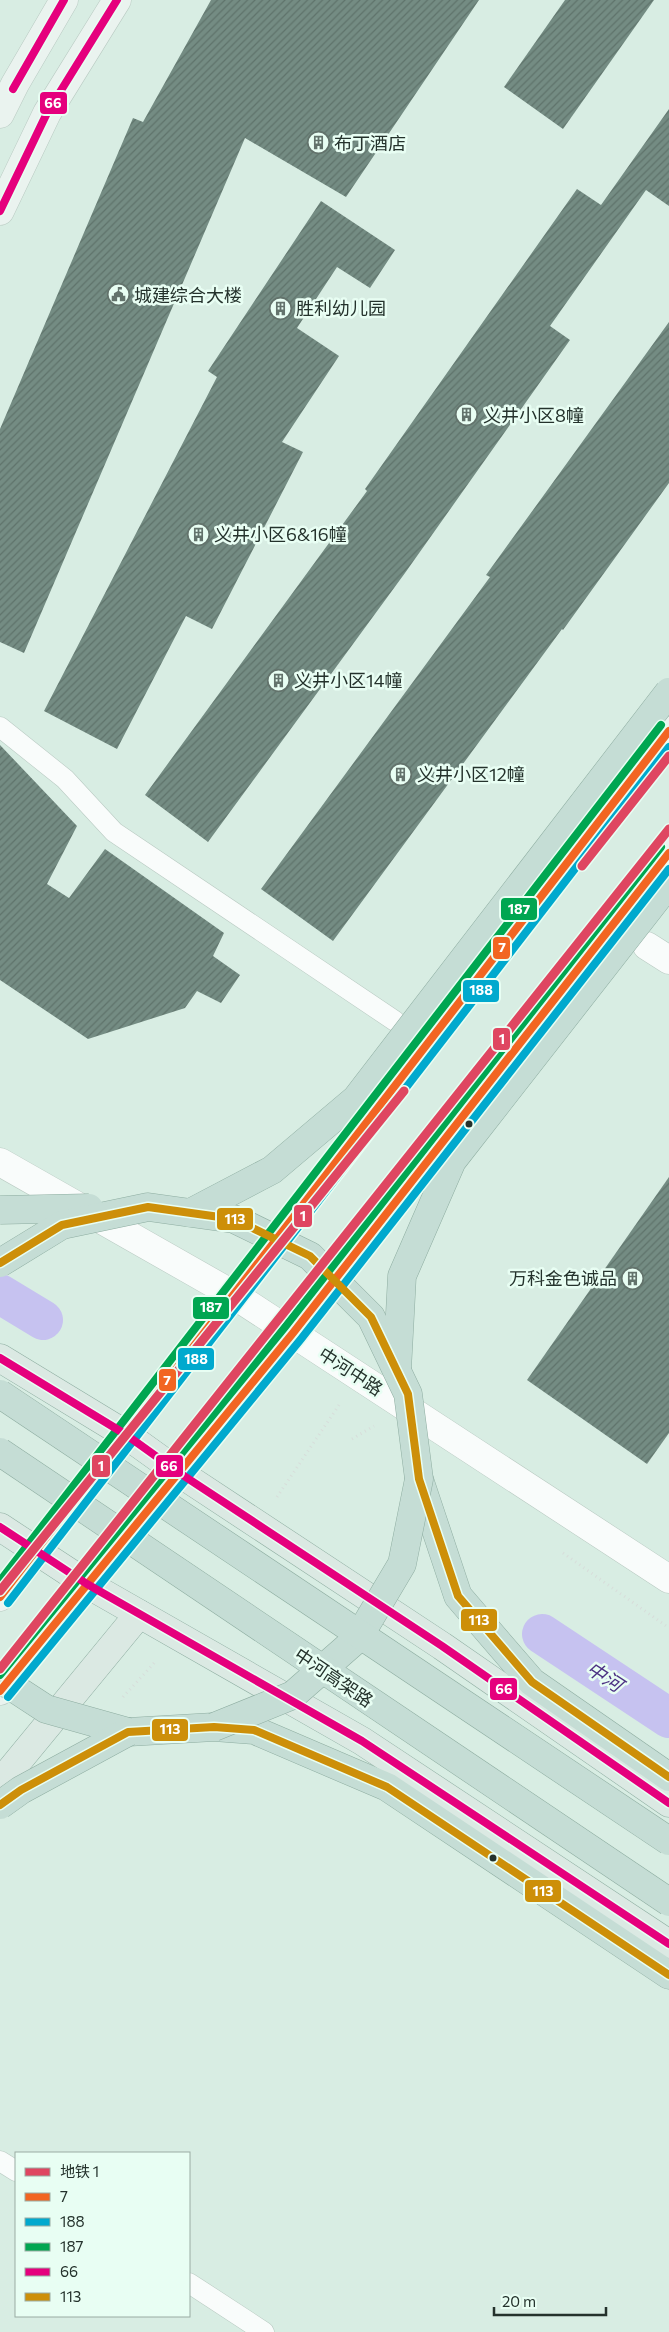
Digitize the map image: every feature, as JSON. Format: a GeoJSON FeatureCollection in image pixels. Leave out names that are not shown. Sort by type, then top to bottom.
{"type":"FeatureCollection","features":[{"type":"Feature","properties":{"kind":"highway"},"geometry":{"type":"LineString","coordinates":[[190,1213],[272,1170],[356,1099],[669,692]]}},
{"type":"Feature","properties":{"kind":"highway"},"geometry":{"type":"LineString","coordinates":[[397,1371],[402,1276],[452,1161],[669,883]]}},
{"type":"Feature","properties":{"kind":"highway"},"geometry":{"type":"LineString","coordinates":[[0,1262],[62,1225],[148,1207]]}},
{"type":"Feature","properties":{"kind":"highway"},"geometry":{"type":"LineString","coordinates":[[0,1210],[148,1207],[234,1218],[310,1256],[371,1317],[408,1394],[419,1480],[458,1596],[532,1682],[669,1777]]}},
{"type":"Feature","properties":{"kind":"highway"},"geometry":{"type":"LineString","coordinates":[[0,1394],[669,1841]]}},
{"type":"Feature","properties":{"kind":"highway","name":"中河高架路"},"geometry":{"type":"LineString","coordinates":[[0,1452],[669,1902]]}},
{"type":"Feature","properties":{"kind":"highway"},"geometry":{"type":"LineString","coordinates":[[214,1727],[293,1694],[358,1638],[402,1564],[419,1480]]}},
{"type":"Feature","properties":{"kind":"highway"},"geometry":{"type":"LineString","coordinates":[[0,1679],[46,1709],[128,1732],[214,1727],[254,1730],[387,1787],[669,1975]]}},
{"type":"Feature","properties":{"kind":"highway"},"geometry":{"type":"LineString","coordinates":[[0,1805],[21,1790],[128,1732]]}},
{"type":"Feature","properties":{"kind":"main road"},"geometry":{"type":"LineString","coordinates":[[0,114],[15,84],[64,0]]}},
{"type":"Feature","properties":{"kind":"main road"},"geometry":{"type":"LineString","coordinates":[[0,210],[47,114],[117,0]]}},
{"type":"Feature","properties":{"kind":"main road"},"geometry":{"type":"LineString","coordinates":[[0,1597],[669,731]]}},
{"type":"Feature","properties":{"kind":"main road"},"geometry":{"type":"LineString","coordinates":[[0,1691],[293,1333],[669,853]]}},
{"type":"Feature","properties":{"kind":"main road"},"geometry":{"type":"LineString","coordinates":[[0,1358],[125,1434],[178,1472],[442,1646],[669,1803]]}},
{"type":"Feature","properties":{"kind":"main road"},"geometry":{"type":"LineString","coordinates":[[0,1527],[87,1584],[362,1740],[669,1944]]}},
{"type":"Feature","properties":{"kind":"main road"},"geometry":{"type":"LineString","coordinates":[[0,1783],[139,1614]]}},
{"type":"Feature","properties":{"kind":"street","name":"中河中路"},"geometry":{"type":"LineString","coordinates":[[0,1162],[234,1295],[669,1579]]}},
{"type":"Feature","properties":{"kind":"lane"},"geometry":{"type":"LineString","coordinates":[[0,726],[65,779],[114,832],[395,1021]]}},
{"type":"Feature","properties":{"kind":"lane"},"geometry":{"type":"LineString","coordinates":[[0,2161],[15,2170]]}},
{"type":"Feature","properties":{"kind":"lane"},"geometry":{"type":"LineString","coordinates":[[190,2284],[264,2332]]}},
{"type":"Feature","properties":{"kind":"building"},"geometry":{"type":"Polygon","coordinates":[[[211,0],[479,0],[346,197],[245,138],[24,653],[0,642],[0,429],[133,118],[143,122],[211,0]]]}},
{"type":"Feature","properties":{"kind":"building"},"geometry":{"type":"Polygon","coordinates":[[[565,0],[654,0],[563,129],[504,87],[565,0]]]}},
{"type":"Feature","properties":{"kind":"building"},"geometry":{"type":"Polygon","coordinates":[[[669,109],[669,206],[646,190],[550,326],[570,340],[405,573],[208,842],[145,795],[367,491],[365,489],[577,189],[601,205],[669,109]]]}},
{"type":"Feature","properties":{"kind":"building","name":"义井小区6&16幢"},"geometry":{"type":"Polygon","coordinates":[[[321,201],[395,250],[370,288],[337,267],[297,328],[339,356],[282,442],[303,452],[212,629],[186,616],[117,749],[44,711],[217,377],[208,371],[321,201]]]}},
{"type":"Feature","properties":{"kind":"building"},"geometry":{"type":"Polygon","coordinates":[[[669,322],[669,483],[333,941],[261,889],[490,577],[486,575],[669,322]]]}},
{"type":"Feature","properties":{"kind":"building"},"geometry":{"type":"Polygon","coordinates":[[[0,745],[77,826],[47,884],[69,898],[105,849],[224,933],[213,956],[240,975],[221,1003],[197,991],[185,1008],[88,1039],[0,980],[0,745]]]}},
{"type":"Feature","properties":{"kind":"building","name":"万科金色诚品"},"geometry":{"type":"Polygon","coordinates":[[[669,1177],[669,1433],[647,1464],[527,1380],[669,1177]]]}},
{"type":"Feature","properties":{"kind":"waterway","name":"中河"},"geometry":{"type":"LineString","coordinates":[[0,1294],[43,1320]]}},
{"type":"Feature","properties":{"kind":"waterway","name":"中河"},"geometry":{"type":"LineString","coordinates":[[542,1634],[669,1718]]}},
{"type":"Feature","properties":{"kind":"metro line","name":"1"},"geometry":{"type":"LineString","coordinates":[[582,866],[669,756]]}},
{"type":"Feature","properties":{"kind":"metro line","name":"1"},"geometry":{"type":"LineString","coordinates":[[0,1669],[669,829]]}},
{"type":"Feature","properties":{"kind":"metro line","name":"1"},"geometry":{"type":"LineString","coordinates":[[0,1591],[404,1091]]}},
{"type":"Feature","properties":{"kind":"transit line","name":"66"},"geometry":{"type":"LineString","coordinates":[[13,89],[64,0]]}},
{"type":"Feature","properties":{"kind":"transit line","name":"66"},"geometry":{"type":"LineString","coordinates":[[0,211],[47,113],[117,0]]}},
{"type":"Feature","properties":{"kind":"transit line","name":"187"},"geometry":{"type":"LineString","coordinates":[[0,1581],[661,725]]}},
{"type":"Feature","properties":{"kind":"transit line","name":"7"},"geometry":{"type":"LineString","coordinates":[[0,1597],[669,731]]}},
{"type":"Feature","properties":{"kind":"transit line","name":"188"},"geometry":{"type":"LineString","coordinates":[[8,1603],[669,747]]}},
{"type":"Feature","properties":{"kind":"transit line","name":"187"},"geometry":{"type":"LineString","coordinates":[[0,1675],[285,1327],[661,847]]}},
{"type":"Feature","properties":{"kind":"transit line","name":"7"},"geometry":{"type":"LineString","coordinates":[[0,1691],[293,1333],[669,853]]}},
{"type":"Feature","properties":{"kind":"transit line","name":"188"},"geometry":{"type":"LineString","coordinates":[[8,1697],[301,1339],[669,869]]}},
{"type":"Feature","properties":{"kind":"transit line","name":"113"},"geometry":{"type":"LineString","coordinates":[[0,1263],[62,1225],[148,1207],[234,1219],[310,1256],[371,1317],[408,1394],[419,1479],[458,1596],[532,1682],[669,1777]]}},
{"type":"Feature","properties":{"kind":"transit line","name":"66"},"geometry":{"type":"LineString","coordinates":[[0,1358],[125,1434],[178,1472],[442,1646],[669,1803]]}},
{"type":"Feature","properties":{"kind":"transit line","name":"66"},"geometry":{"type":"LineString","coordinates":[[0,1527],[87,1584],[362,1741],[669,1944]]}},
{"type":"Feature","properties":{"kind":"transit line","name":"113"},"geometry":{"type":"LineString","coordinates":[[0,1805],[21,1790],[128,1732],[214,1727],[254,1730],[387,1787],[669,1975]]}},
{"type":"Feature","properties":{"kind":"place","name":"布丁酒店"},"geometry":{"type":"Point","coordinates":[318,143]}},
{"type":"Feature","properties":{"kind":"place","name":"城建综合大楼"},"geometry":{"type":"Point","coordinates":[118,295]}},
{"type":"Feature","properties":{"kind":"place","name":"胜利幼儿园"},"geometry":{"type":"Point","coordinates":[280,308]}},
{"type":"Feature","properties":{"kind":"place","name":"义井小区8幢"},"geometry":{"type":"Point","coordinates":[467,415]}},
{"type":"Feature","properties":{"kind":"place","name":"义井小区6&16幢"},"geometry":{"type":"Point","coordinates":[198,534]}},
{"type":"Feature","properties":{"kind":"place","name":"义井小区14幢"},"geometry":{"type":"Point","coordinates":[278,680]}},
{"type":"Feature","properties":{"kind":"place","name":"义井小区12幢"},"geometry":{"type":"Point","coordinates":[401,774]}},
{"type":"Feature","properties":{"kind":"place","name":"万科金色诚品"},"geometry":{"type":"Point","coordinates":[633,1278]}}]}
